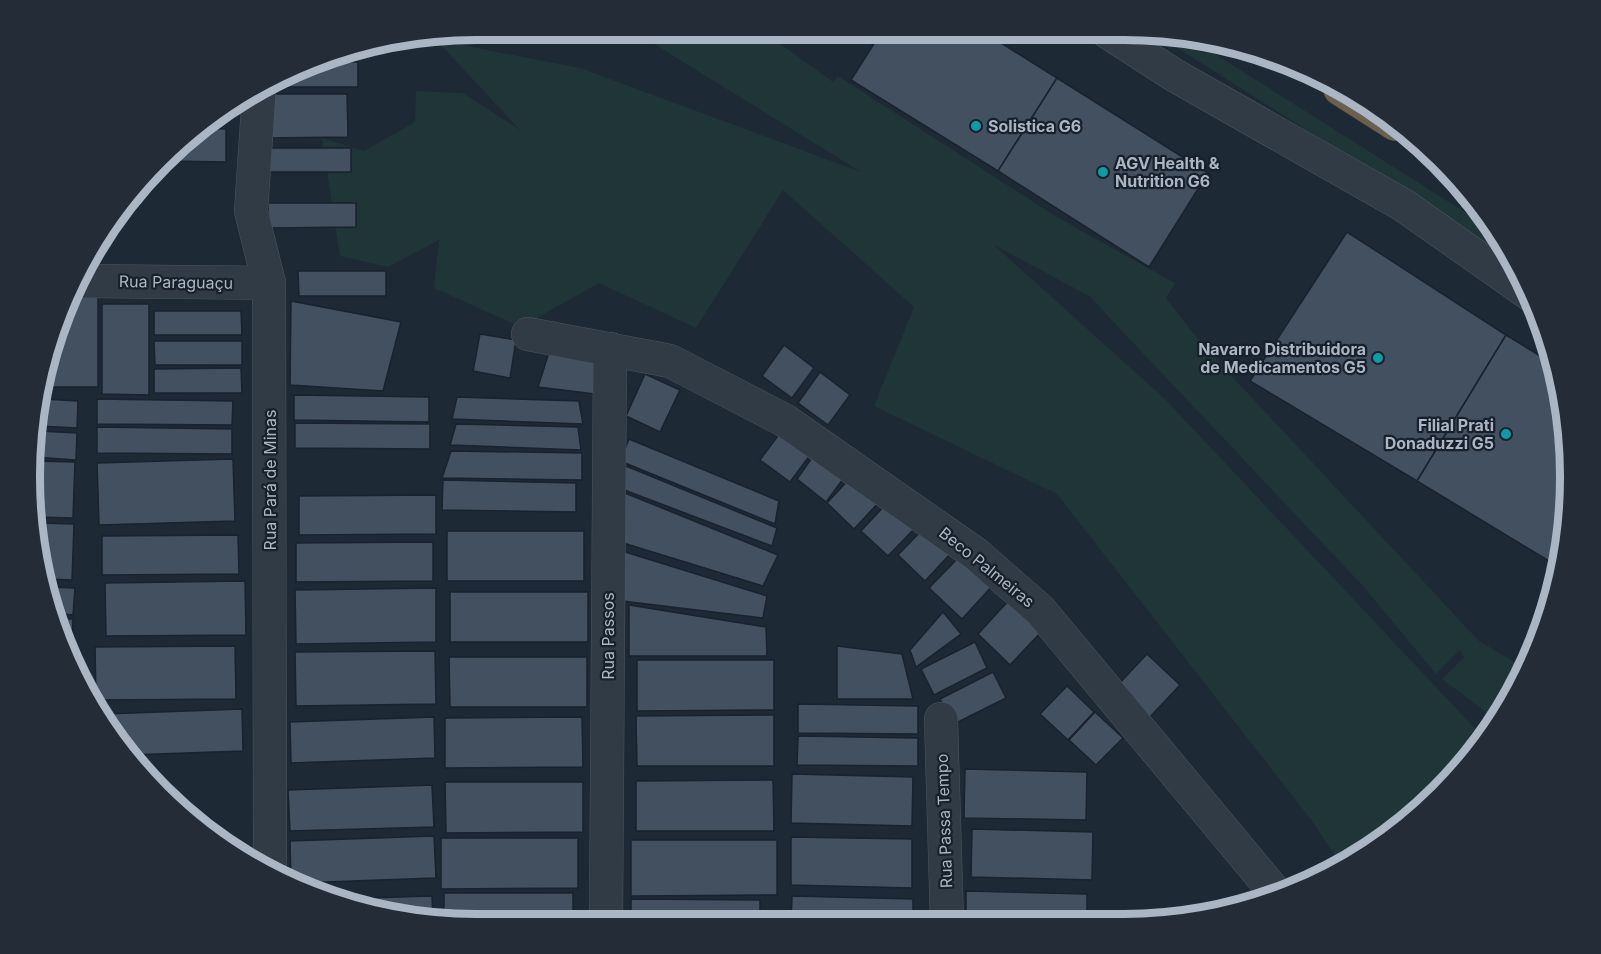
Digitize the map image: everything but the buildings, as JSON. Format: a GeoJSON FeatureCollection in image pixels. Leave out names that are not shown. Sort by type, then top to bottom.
{"type":"FeatureCollection","features":[{"type":"Feature","properties":{"kind":"street"},"geometry":{"type":"LineString","coordinates":[[1120,40],[1174,75],[1403,205],[1515,284]]}},
{"type":"Feature","properties":{"kind":"street","name":"Rua Pará de Minas"},"geometry":{"type":"LineString","coordinates":[[259,99],[251,211],[270,283],[270,861]]}},
{"type":"Feature","properties":{"kind":"street","name":"Rua Paraguaçu"},"geometry":{"type":"LineString","coordinates":[[88,281],[270,283]]}},
{"type":"Feature","properties":{"kind":"street","name":"Beco Palmeiras"},"geometry":{"type":"LineString","coordinates":[[528,334],[670,361],[784,420],[976,554],[1040,610],[1271,887]]}},
{"type":"Feature","properties":{"kind":"street","name":"Rua Passos"},"geometry":{"type":"LineString","coordinates":[[606,914],[610,349]]}},
{"type":"Feature","properties":{"kind":"street","name":"Rua Passa Tempo"},"geometry":{"type":"LineString","coordinates":[[941,719],[946,914]]}},
{"type":"Feature","properties":{"kind":"green space"},"geometry":{"type":"Polygon","coordinates":[[[648,40],[775,40],[833,82],[838,76],[1057,217],[1175,283],[1166,298],[1201,343],[1479,641],[1518,664],[1490,715],[1442,679],[1464,657],[1460,650],[1436,674],[1363,586],[1089,296],[994,245],[1165,399],[1478,732],[1433,786],[1412,805],[1367,840],[1337,858],[1312,821],[1057,494],[874,406],[914,307],[783,190],[696,328],[599,283],[521,327],[434,288],[439,240],[388,267],[340,256],[322,138],[364,151],[415,122],[416,91],[463,93],[520,130],[438,42],[444,41],[580,68],[861,172],[648,40]]]}},
{"type":"Feature","properties":{"kind":"green space"},"geometry":{"type":"Polygon","coordinates":[[[1169,43],[1207,49],[1476,219],[1498,252],[1169,43]]]}},
{"type":"Feature","properties":{"kind":"place","name":"Solistica G6"},"geometry":{"type":"Point","coordinates":[976,126]}},
{"type":"Feature","properties":{"kind":"place","name":"AGV Health & Nutrition G6"},"geometry":{"type":"Point","coordinates":[1103,172]}},
{"type":"Feature","properties":{"kind":"place","name":"Navarro Distribuidora de Medicamentos G5"},"geometry":{"type":"Point","coordinates":[1378,358]}},
{"type":"Feature","properties":{"kind":"place","name":"Filial Prati Donaduzzi G5"},"geometry":{"type":"Point","coordinates":[1506,434]}}]}
